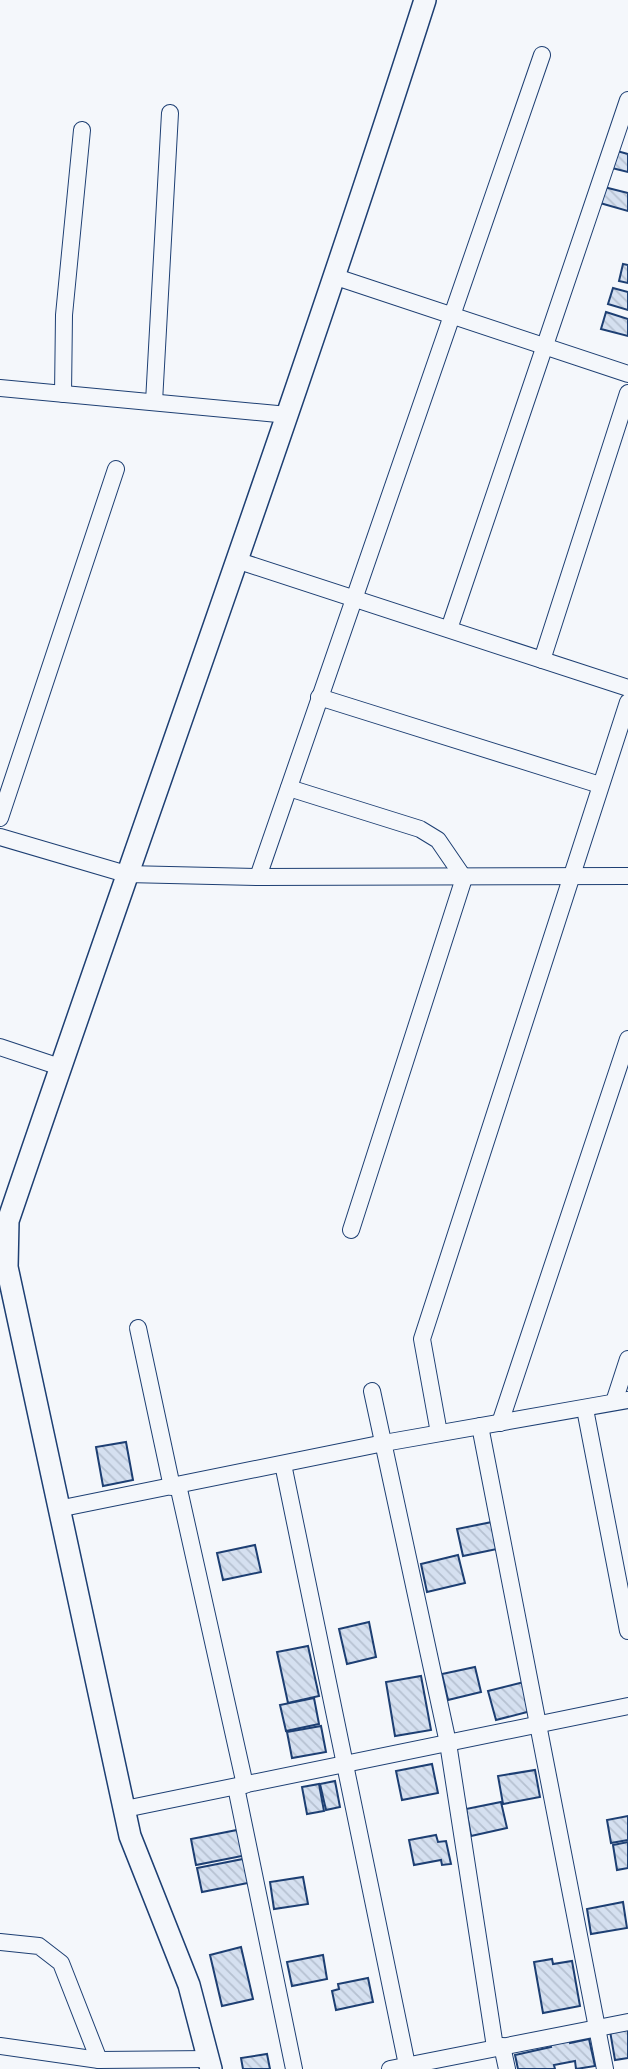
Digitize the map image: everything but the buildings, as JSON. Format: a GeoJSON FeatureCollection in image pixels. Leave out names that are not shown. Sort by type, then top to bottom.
{"type":"FeatureCollection","features":[{"type":"Feature","properties":{"kind":"main road"},"geometry":{"type":"LineString","coordinates":[[210,2064],[190,1985],[130,1836],[3,1266],[8,1221],[126,874],[239,561],[336,277],[425,0]]}},
{"type":"Feature","properties":{"kind":"street"},"geometry":{"type":"LineString","coordinates":[[258,877],[542,55]]}},
{"type":"Feature","properties":{"kind":"street"},"geometry":{"type":"LineString","coordinates":[[449,629],[628,100]]}},
{"type":"Feature","properties":{"kind":"street"},"geometry":{"type":"LineString","coordinates":[[154,402],[170,113]]}},
{"type":"Feature","properties":{"kind":"street"},"geometry":{"type":"LineString","coordinates":[[64,394],[64,315],[82,130]]}},
{"type":"Feature","properties":{"kind":"street"},"geometry":{"type":"LineString","coordinates":[[336,277],[628,374]]}},
{"type":"Feature","properties":{"kind":"street"},"geometry":{"type":"LineString","coordinates":[[0,388],[288,415]]}},
{"type":"Feature","properties":{"kind":"street"},"geometry":{"type":"LineString","coordinates":[[542,660],[628,393]]}},
{"type":"Feature","properties":{"kind":"street"},"geometry":{"type":"LineString","coordinates":[[0,818],[116,469]]}},
{"type":"Feature","properties":{"kind":"street"},"geometry":{"type":"LineString","coordinates":[[239,561],[628,688]]}},
{"type":"Feature","properties":{"kind":"street"},"geometry":{"type":"LineString","coordinates":[[319,697],[600,785]]}},
{"type":"Feature","properties":{"kind":"street"},"geometry":{"type":"LineString","coordinates":[[439,1433],[422,1339],[628,702]]}},
{"type":"Feature","properties":{"kind":"street"},"geometry":{"type":"LineString","coordinates":[[289,788],[420,829],[438,840],[464,878]]}},
{"type":"Feature","properties":{"kind":"street"},"geometry":{"type":"LineString","coordinates":[[0,837],[126,874],[464,878],[628,876]]}},
{"type":"Feature","properties":{"kind":"street"},"geometry":{"type":"LineString","coordinates":[[351,1230],[464,878]]}},
{"type":"Feature","properties":{"kind":"street"},"geometry":{"type":"LineString","coordinates":[[500,1423],[628,1039]]}},
{"type":"Feature","properties":{"kind":"street"},"geometry":{"type":"LineString","coordinates":[[0,1047],[60,1067]]}},
{"type":"Feature","properties":{"kind":"street"},"geometry":{"type":"LineString","coordinates":[[138,1328],[240,1786],[294,2069]]}},
{"type":"Feature","properties":{"kind":"street"},"geometry":{"type":"LineString","coordinates":[[58,1509],[384,1443],[621,1401],[628,1359]]}},
{"type":"Feature","properties":{"kind":"street"},"geometry":{"type":"LineString","coordinates":[[372,1391],[399,1529],[448,1744],[499,2046],[507,2069]]}},
{"type":"Feature","properties":{"kind":"street"},"geometry":{"type":"LineString","coordinates":[[585,1409],[628,1631]]}},
{"type":"Feature","properties":{"kind":"street"},"geometry":{"type":"LineString","coordinates":[[480,1426],[605,2069]]}},
{"type":"Feature","properties":{"kind":"street"},"geometry":{"type":"LineString","coordinates":[[283,1464],[344,1765],[399,2067],[628,2022]]}},
{"type":"Feature","properties":{"kind":"street"},"geometry":{"type":"LineString","coordinates":[[125,1809],[628,1706]]}},
{"type":"Feature","properties":{"kind":"street"},"geometry":{"type":"LineString","coordinates":[[0,1942],[39,1946],[61,1963],[99,2060]]}},
{"type":"Feature","properties":{"kind":"street"},"geometry":{"type":"LineString","coordinates":[[0,2046],[76,2063],[99,2060],[210,2064]]}}]}
